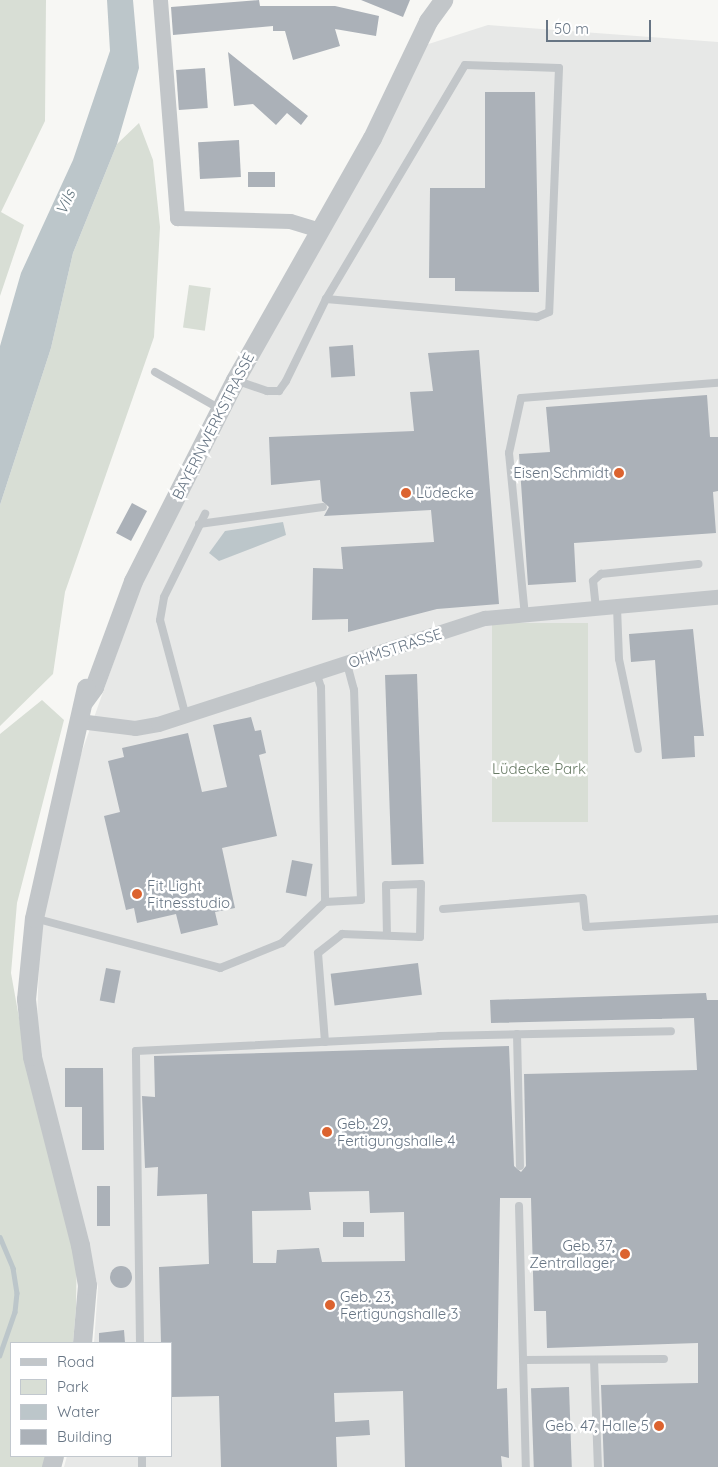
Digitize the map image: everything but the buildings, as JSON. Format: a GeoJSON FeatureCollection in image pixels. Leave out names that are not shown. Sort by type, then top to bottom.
{"type":"FeatureCollection","features":[{"type":"Feature","properties":{"kind":"street"},"geometry":{"type":"LineString","coordinates":[[160,0],[177,218],[290,221],[319,230]]}},
{"type":"Feature","properties":{"kind":"street","name":"BAYERNWERKSTRASSE"},"geometry":{"type":"LineString","coordinates":[[82,1342],[87,1285],[80,1245],[32,1056],[26,998],[34,918],[84,700],[98,650],[114,624],[220,409],[372,138],[428,21],[443,0]]}},
{"type":"Feature","properties":{"kind":"street","name":"OHMSTRASSE"},"geometry":{"type":"LineString","coordinates":[[79,721],[135,728],[186,717],[485,618],[525,616],[718,597]]}},
{"type":"Feature","properties":{"kind":"lane"},"geometry":{"type":"LineString","coordinates":[[235,380],[279,391],[326,299],[465,65],[559,68],[549,312],[537,317],[326,299]]}},
{"type":"Feature","properties":{"kind":"lane"},"geometry":{"type":"LineString","coordinates":[[155,372],[220,409]]}},
{"type":"Feature","properties":{"kind":"lane"},"geometry":{"type":"LineString","coordinates":[[525,616],[509,453],[521,398],[718,383]]}},
{"type":"Feature","properties":{"kind":"lane"},"geometry":{"type":"LineString","coordinates":[[200,524],[323,507]]}},
{"type":"Feature","properties":{"kind":"lane"},"geometry":{"type":"LineString","coordinates":[[186,717],[160,620],[164,597],[204,514]]}},
{"type":"Feature","properties":{"kind":"lane"},"geometry":{"type":"LineString","coordinates":[[596,609],[593,581],[601,574],[698,564]]}},
{"type":"Feature","properties":{"kind":"lane"},"geometry":{"type":"LineString","coordinates":[[617,607],[619,659],[638,749]]}},
{"type":"Feature","properties":{"kind":"lane"},"geometry":{"type":"LineString","coordinates":[[34,918],[134,948],[220,968],[282,943],[326,902],[360,900],[354,690],[347,664]]}},
{"type":"Feature","properties":{"kind":"lane"},"geometry":{"type":"LineString","coordinates":[[317,675],[321,688],[326,902]]}},
{"type":"Feature","properties":{"kind":"lane"},"geometry":{"type":"LineString","coordinates":[[325,1042],[318,953],[342,934],[420,937],[422,884],[386,885],[387,935]]}},
{"type":"Feature","properties":{"kind":"lane"},"geometry":{"type":"LineString","coordinates":[[443,909],[583,898],[586,926],[718,919]]}},
{"type":"Feature","properties":{"kind":"lane"},"geometry":{"type":"LineString","coordinates":[[140,1342],[136,1051],[517,1034],[671,1031]]}},
{"type":"Feature","properties":{"kind":"lane"},"geometry":{"type":"LineString","coordinates":[[517,1034],[520,1166]]}},
{"type":"Feature","properties":{"kind":"lane"},"geometry":{"type":"LineString","coordinates":[[519,1206],[526,1467]]}},
{"type":"Feature","properties":{"kind":"lane"},"geometry":{"type":"LineString","coordinates":[[524,1360],[664,1359]]}},
{"type":"Feature","properties":{"kind":"lane"},"geometry":{"type":"LineString","coordinates":[[594,1360],[598,1467]]}},
{"type":"Feature","properties":{"kind":"shaded area"},"geometry":{"type":"Polygon","coordinates":[[[488,25],[718,42],[718,1467],[64,1467],[67,1457],[172,1457],[172,1342],[94,1342],[98,1287],[36,1055],[40,927],[81,754],[144,577],[416,48],[488,25]]]}},
{"type":"Feature","properties":{"kind":"green space"},"geometry":{"type":"Polygon","coordinates":[[[0,0],[46,0],[45,121],[1,212],[24,225],[0,296],[0,0]]]}},
{"type":"Feature","properties":{"kind":"green space"},"geometry":{"type":"Polygon","coordinates":[[[139,123],[153,160],[160,227],[154,337],[65,592],[53,674],[0,726],[0,505],[51,348],[73,253],[117,144],[139,123]]]}},
{"type":"Feature","properties":{"kind":"green space"},"geometry":{"type":"Polygon","coordinates":[[[189,285],[211,288],[205,331],[183,328],[189,285]]]}},
{"type":"Feature","properties":{"kind":"green space","name":"Lüdecke Park"},"geometry":{"type":"Polygon","coordinates":[[[492,623],[588,623],[588,822],[492,822],[492,623]]]}},
{"type":"Feature","properties":{"kind":"green space"},"geometry":{"type":"Polygon","coordinates":[[[42,700],[64,720],[17,903],[11,973],[26,1057],[77,1249],[73,1342],[10,1342],[10,1457],[50,1457],[46,1467],[0,1467],[0,734],[42,700]]]}},
{"type":"Feature","properties":{"kind":"water","name":"Vils"},"geometry":{"type":"Polygon","coordinates":[[[107,0],[133,0],[139,68],[117,144],[73,253],[51,348],[0,505],[0,346],[21,273],[73,160],[110,51],[107,0]]]}},
{"type":"Feature","properties":{"kind":"water"},"geometry":{"type":"Polygon","coordinates":[[[283,522],[286,535],[219,561],[209,553],[225,531],[283,522]]]}},
{"type":"Feature","properties":{"kind":"waterway"},"geometry":{"type":"LineString","coordinates":[[0,1237],[13,1268],[17,1293],[15,1312],[0,1355]]}},
{"type":"Feature","properties":{"kind":"place","name":"Eisen Schmidt"},"geometry":{"type":"Point","coordinates":[619,473]}},
{"type":"Feature","properties":{"kind":"place","name":"Lüdecke"},"geometry":{"type":"Point","coordinates":[406,493]}},
{"type":"Feature","properties":{"kind":"place","name":"Fit Light Fitnesstudio"},"geometry":{"type":"Point","coordinates":[137,894]}},
{"type":"Feature","properties":{"kind":"place","name":"Geb. 29, Fertigungshalle 4"},"geometry":{"type":"Point","coordinates":[327,1132]}},
{"type":"Feature","properties":{"kind":"place","name":"Geb. 37, Zentrallager"},"geometry":{"type":"Point","coordinates":[625,1254]}},
{"type":"Feature","properties":{"kind":"place","name":"Geb. 23, Fertigungshalle 3"},"geometry":{"type":"Point","coordinates":[330,1305]}},
{"type":"Feature","properties":{"kind":"place","name":"Geb. 47, Halle 5"},"geometry":{"type":"Point","coordinates":[659,1426]}}]}
